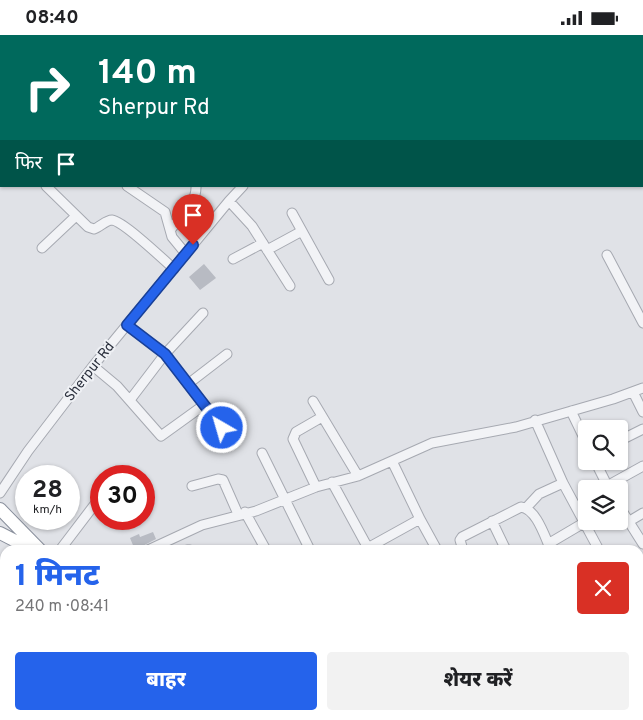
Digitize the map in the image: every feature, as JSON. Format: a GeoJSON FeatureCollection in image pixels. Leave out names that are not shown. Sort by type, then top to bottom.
{"type":"FeatureCollection","features":[{"type":"Feature","properties":{"kind":"highway"},"geometry":{"type":"LineString","coordinates":[[0,509],[35,545]]}},
{"type":"Feature","properties":{"kind":"highway"},"geometry":{"type":"LineString","coordinates":[[0,533],[23,545]]}},
{"type":"Feature","properties":{"kind":"street"},"geometry":{"type":"LineString","coordinates":[[128,187],[165,212],[176,244],[186,254]]}},
{"type":"Feature","properties":{"kind":"street"},"geometry":{"type":"LineString","coordinates":[[171,229],[192,202],[197,193],[196,187]]}},
{"type":"Feature","properties":{"kind":"street","name":"Sherpur Rd"},"geometry":{"type":"LineString","coordinates":[[0,493],[28,451],[94,366],[242,187]]}},
{"type":"Feature","properties":{"kind":"street"},"geometry":{"type":"LineString","coordinates":[[56,189],[76,216],[88,227],[94,229],[109,220],[116,221],[174,269]]}},
{"type":"Feature","properties":{"kind":"street"},"geometry":{"type":"LineString","coordinates":[[229,201],[265,247],[290,286]]}},
{"type":"Feature","properties":{"kind":"street"},"geometry":{"type":"LineString","coordinates":[[292,213],[329,280]]}},
{"type":"Feature","properties":{"kind":"street"},"geometry":{"type":"LineString","coordinates":[[42,247],[76,216]]}},
{"type":"Feature","properties":{"kind":"street"},"geometry":{"type":"LineString","coordinates":[[233,259],[302,231]]}},
{"type":"Feature","properties":{"kind":"street"},"geometry":{"type":"LineString","coordinates":[[607,255],[643,323]]}},
{"type":"Feature","properties":{"kind":"street"},"geometry":{"type":"LineString","coordinates":[[130,400],[165,354],[202,313]]}},
{"type":"Feature","properties":{"kind":"street"},"geometry":{"type":"LineString","coordinates":[[127,325],[165,354],[222,428]]}},
{"type":"Feature","properties":{"kind":"street"},"geometry":{"type":"LineString","coordinates":[[188,384],[227,354]]}},
{"type":"Feature","properties":{"kind":"street"},"geometry":{"type":"LineString","coordinates":[[94,366],[130,400],[161,436],[204,405]]}},
{"type":"Feature","properties":{"kind":"street"},"geometry":{"type":"LineString","coordinates":[[159,545],[202,525],[242,513],[256,511],[316,487],[358,476],[432,443],[516,427],[643,388]]}},
{"type":"Feature","properties":{"kind":"street"},"geometry":{"type":"LineString","coordinates":[[633,392],[643,412]]}},
{"type":"Feature","properties":{"kind":"street"},"geometry":{"type":"LineString","coordinates":[[313,401],[358,476]]}},
{"type":"Feature","properties":{"kind":"street"},"geometry":{"type":"LineString","coordinates":[[571,411],[578,425]]}},
{"type":"Feature","properties":{"kind":"street"},"geometry":{"type":"LineString","coordinates":[[316,487],[292,439],[296,432],[322,417]]}},
{"type":"Feature","properties":{"kind":"street"},"geometry":{"type":"LineString","coordinates":[[535,420],[563,483],[578,510]]}},
{"type":"Feature","properties":{"kind":"street"},"geometry":{"type":"LineString","coordinates":[[628,436],[643,429]]}},
{"type":"Feature","properties":{"kind":"street"},"geometry":{"type":"LineString","coordinates":[[262,453],[283,499],[307,545]]}},
{"type":"Feature","properties":{"kind":"street"},"geometry":{"type":"LineString","coordinates":[[392,461],[434,545]]}},
{"type":"Feature","properties":{"kind":"street"},"geometry":{"type":"LineString","coordinates":[[621,480],[643,466]]}},
{"type":"Feature","properties":{"kind":"street"},"geometry":{"type":"LineString","coordinates":[[192,486],[218,479],[223,480],[263,545]]}},
{"type":"Feature","properties":{"kind":"street"},"geometry":{"type":"LineString","coordinates":[[332,482],[364,545]]}},
{"type":"Feature","properties":{"kind":"street"},"geometry":{"type":"LineString","coordinates":[[526,508],[539,494],[563,483]]}},
{"type":"Feature","properties":{"kind":"street"},"geometry":{"type":"LineString","coordinates":[[462,545],[460,540],[462,537],[521,507],[526,508],[535,517],[549,545]]}},
{"type":"Feature","properties":{"kind":"street"},"geometry":{"type":"LineString","coordinates":[[64,545],[90,511]]}},
{"type":"Feature","properties":{"kind":"street"},"geometry":{"type":"LineString","coordinates":[[643,513],[628,522],[643,544]]}},
{"type":"Feature","properties":{"kind":"street"},"geometry":{"type":"LineString","coordinates":[[373,545],[420,519]]}},
{"type":"Feature","properties":{"kind":"street"},"geometry":{"type":"LineString","coordinates":[[492,521],[504,545]]}},
{"type":"Feature","properties":{"kind":"street"},"geometry":{"type":"LineString","coordinates":[[553,545],[578,527]]}},
{"type":"Feature","properties":{"kind":"street"},"geometry":{"type":"LineString","coordinates":[[589,530],[596,545]]}},
{"type":"Feature","properties":{"kind":"building"},"geometry":{"type":"Polygon","coordinates":[[[204,264],[216,278],[200,290],[189,277],[204,264]]]}},
{"type":"Feature","properties":{"kind":"building"},"geometry":{"type":"Polygon","coordinates":[[[153,532],[156,539],[145,545],[133,545],[130,538],[139,534],[140,537],[153,532]]]}},
{"type":"Feature","properties":{"kind":"route"},"geometry":{"type":"LineString","coordinates":[[193,245],[127,325],[165,354],[222,428]]}}]}
